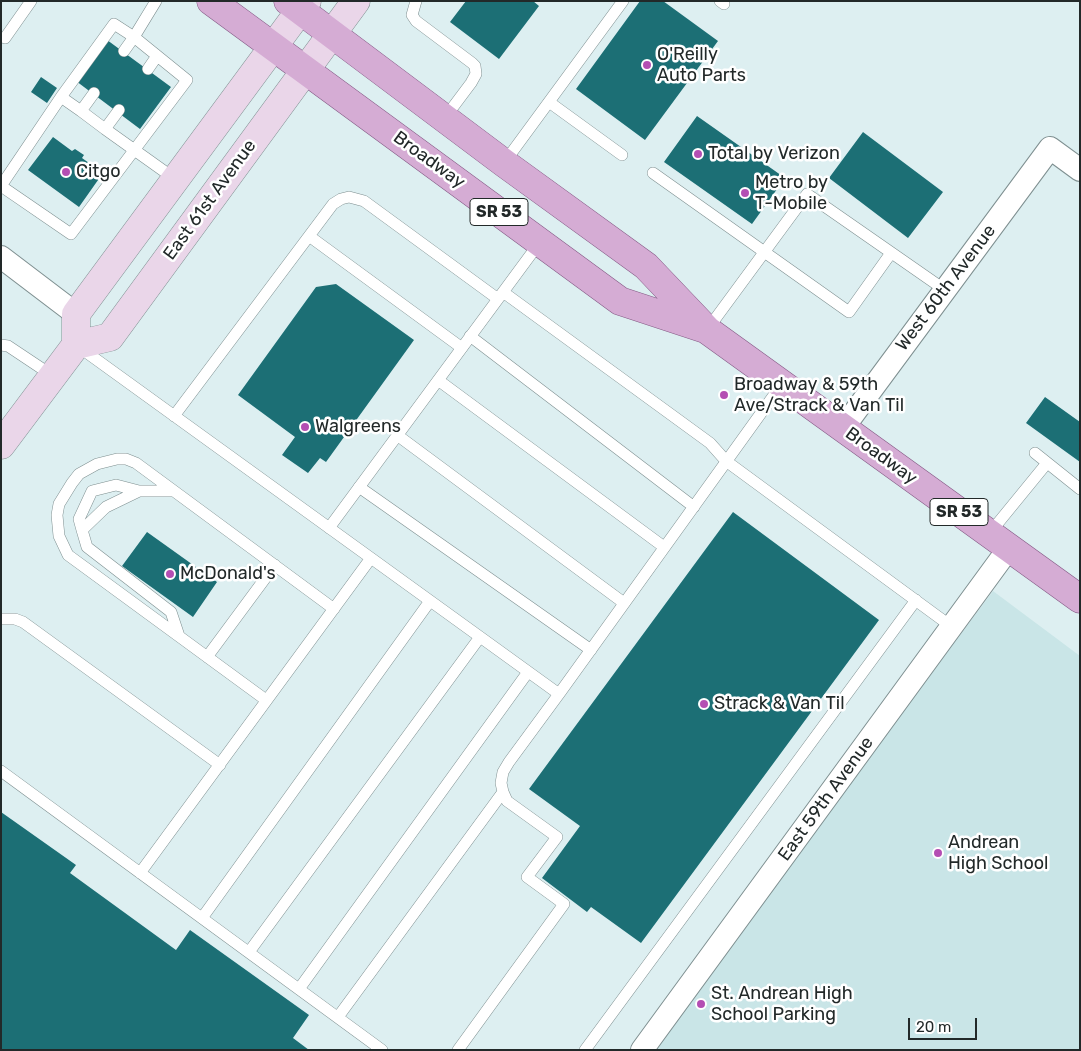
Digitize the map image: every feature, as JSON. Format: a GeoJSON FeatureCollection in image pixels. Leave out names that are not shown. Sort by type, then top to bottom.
{"type":"FeatureCollection","features":[{"type":"Feature","properties":{"kind":"main road","name":"Broadway"},"geometry":{"type":"LineString","coordinates":[[211,1],[620,301],[707,330]]}},
{"type":"Feature","properties":{"kind":"main road","name":"East 61st Avenue"},"geometry":{"type":"LineString","coordinates":[[76,345],[110,337],[356,1]]}},
{"type":"Feature","properties":{"kind":"main road","name":"Broadway"},"geometry":{"type":"LineString","coordinates":[[298,4],[331,35],[646,266],[707,330],[1080,599]]}},
{"type":"Feature","properties":{"kind":"main road"},"geometry":{"type":"LineString","coordinates":[[1,445],[76,345],[76,314],[274,46],[298,4]]}},
{"type":"Feature","properties":{"kind":"street","name":"West 60th Avenue"},"geometry":{"type":"LineString","coordinates":[[843,428],[1050,148],[1080,170]]}},
{"type":"Feature","properties":{"kind":"street"},"geometry":{"type":"LineString","coordinates":[[1,257],[76,314]]}},
{"type":"Feature","properties":{"kind":"street","name":"East 59th Avenue"},"geometry":{"type":"LineString","coordinates":[[642,1050],[952,627],[999,541]]}},
{"type":"Feature","properties":{"kind":"lane"},"geometry":{"type":"LineString","coordinates":[[2,39],[30,1]]}},
{"type":"Feature","properties":{"kind":"lane"},"geometry":{"type":"LineString","coordinates":[[124,51],[156,1]]}},
{"type":"Feature","properties":{"kind":"lane"},"geometry":{"type":"LineString","coordinates":[[416,1],[412,15],[416,21],[475,66],[476,74],[471,83],[444,119]]}},
{"type":"Feature","properties":{"kind":"lane"},"geometry":{"type":"LineString","coordinates":[[504,163],[623,1]]}},
{"type":"Feature","properties":{"kind":"lane"},"geometry":{"type":"LineString","coordinates":[[114,24],[134,37],[157,56],[187,80],[71,234],[1,186],[61,97],[114,24]]}},
{"type":"Feature","properties":{"kind":"lane"},"geometry":{"type":"LineString","coordinates":[[148,69],[157,56]]}},
{"type":"Feature","properties":{"kind":"lane"},"geometry":{"type":"LineString","coordinates":[[81,111],[94,93]]}},
{"type":"Feature","properties":{"kind":"lane"},"geometry":{"type":"LineString","coordinates":[[61,97],[175,179]]}},
{"type":"Feature","properties":{"kind":"lane"},"geometry":{"type":"LineString","coordinates":[[549,102],[622,155]]}},
{"type":"Feature","properties":{"kind":"lane"},"geometry":{"type":"LineString","coordinates":[[105,128],[119,110]]}},
{"type":"Feature","properties":{"kind":"lane"},"geometry":{"type":"LineString","coordinates":[[653,173],[849,312],[891,253]]}},
{"type":"Feature","properties":{"kind":"lane"},"geometry":{"type":"LineString","coordinates":[[707,330],[807,194],[945,290]]}},
{"type":"Feature","properties":{"kind":"lane"},"geometry":{"type":"LineString","coordinates":[[174,416],[333,204],[348,197],[355,198],[364,201],[710,443],[726,461],[952,627]]}},
{"type":"Feature","properties":{"kind":"lane"},"geometry":{"type":"LineString","coordinates":[[309,236],[462,348]]}},
{"type":"Feature","properties":{"kind":"lane"},"geometry":{"type":"LineString","coordinates":[[329,528],[540,242]]}},
{"type":"Feature","properties":{"kind":"lane"},"geometry":{"type":"LineString","coordinates":[[470,336],[694,507]]}},
{"type":"Feature","properties":{"kind":"lane"},"geometry":{"type":"LineString","coordinates":[[1,345],[8,346],[53,376]]}},
{"type":"Feature","properties":{"kind":"lane"},"geometry":{"type":"LineString","coordinates":[[76,345],[559,694]]}},
{"type":"Feature","properties":{"kind":"lane"},"geometry":{"type":"LineString","coordinates":[[438,380],[664,547]]}},
{"type":"Feature","properties":{"kind":"lane"},"geometry":{"type":"LineString","coordinates":[[458,1050],[564,904],[527,877],[557,837],[507,801],[501,783],[503,772],[782,384]]}},
{"type":"Feature","properties":{"kind":"lane"},"geometry":{"type":"LineString","coordinates":[[397,436],[624,603]]}},
{"type":"Feature","properties":{"kind":"lane"},"geometry":{"type":"LineString","coordinates":[[1035,453],[1080,489]]}},
{"type":"Feature","properties":{"kind":"lane"},"geometry":{"type":"LineString","coordinates":[[266,700],[68,555],[59,536],[57,515],[59,504],[72,482],[88,469],[107,461],[126,459],[136,463],[334,608]]}},
{"type":"Feature","properties":{"kind":"lane"},"geometry":{"type":"LineString","coordinates":[[999,541],[1047,462]]}},
{"type":"Feature","properties":{"kind":"lane"},"geometry":{"type":"LineString","coordinates":[[174,491],[139,491],[116,485],[92,491],[79,519],[87,547],[172,612],[179,636]]}},
{"type":"Feature","properties":{"kind":"lane"},"geometry":{"type":"LineString","coordinates":[[359,487],[591,650]]}},
{"type":"Feature","properties":{"kind":"lane"},"geometry":{"type":"LineString","coordinates":[[82,530],[106,507],[139,491]]}},
{"type":"Feature","properties":{"kind":"lane"},"geometry":{"type":"LineString","coordinates":[[140,873],[371,558]]}},
{"type":"Feature","properties":{"kind":"lane"},"geometry":{"type":"LineString","coordinates":[[207,657],[275,565]]}},
{"type":"Feature","properties":{"kind":"lane"},"geometry":{"type":"LineString","coordinates":[[585,1050],[916,600]]}},
{"type":"Feature","properties":{"kind":"lane"},"geometry":{"type":"LineString","coordinates":[[202,918],[430,601]]}},
{"type":"Feature","properties":{"kind":"lane"},"geometry":{"type":"LineString","coordinates":[[1,619],[15,619],[23,622],[220,765]]}},
{"type":"Feature","properties":{"kind":"lane"},"geometry":{"type":"LineString","coordinates":[[249,952],[480,637]]}},
{"type":"Feature","properties":{"kind":"lane"},"geometry":{"type":"LineString","coordinates":[[298,988],[528,672]]}},
{"type":"Feature","properties":{"kind":"lane"},"geometry":{"type":"LineString","coordinates":[[1,771],[382,1050]]}},
{"type":"Feature","properties":{"kind":"lane"},"geometry":{"type":"LineString","coordinates":[[338,1017],[503,792]]}},
{"type":"Feature","properties":{"kind":"shaded area","name":"Andrean High School"},"geometry":{"type":"Polygon","coordinates":[[[993,591],[1080,656],[1080,1050],[650,1050],[993,591]]]}},
{"type":"Feature","properties":{"kind":"building"},"geometry":{"type":"Polygon","coordinates":[[[466,1],[533,1],[539,6],[499,59],[450,22],[466,1]]]}},
{"type":"Feature","properties":{"kind":"building","name":"O'Reilly Auto Parts"},"geometry":{"type":"Polygon","coordinates":[[[640,1],[663,1],[718,41],[645,140],[576,89],[640,1]]]}},
{"type":"Feature","properties":{"kind":"building","name":"Citgo"},"geometry":{"type":"Polygon","coordinates":[[[103,37],[171,87],[140,129],[72,78],[103,37]]]}},
{"type":"Feature","properties":{"kind":"building"},"geometry":{"type":"Polygon","coordinates":[[[41,77],[57,88],[47,103],[31,92],[41,77]]]}},
{"type":"Feature","properties":{"kind":"building"},"geometry":{"type":"Polygon","coordinates":[[[697,116],[785,178],[752,224],[664,162],[697,116]]]}},
{"type":"Feature","properties":{"kind":"building"},"geometry":{"type":"Polygon","coordinates":[[[863,132],[943,192],[908,238],[829,178],[863,132]]]}},
{"type":"Feature","properties":{"kind":"building","name":"Citgo"},"geometry":{"type":"Polygon","coordinates":[[[53,137],[72,151],[75,149],[84,155],[82,158],[103,173],[79,207],[28,170],[53,137]]]}},
{"type":"Feature","properties":{"kind":"building","name":"Walgreens"},"geometry":{"type":"Polygon","coordinates":[[[336,284],[414,340],[326,462],[320,458],[308,473],[282,455],[295,437],[238,395],[316,287],[336,284]]]}},
{"type":"Feature","properties":{"kind":"building"},"geometry":{"type":"Polygon","coordinates":[[[1045,397],[1080,422],[1080,462],[1026,423],[1045,397]]]}},
{"type":"Feature","properties":{"kind":"building","name":"Strack & Van Til"},"geometry":{"type":"Polygon","coordinates":[[[733,512],[879,620],[641,943],[591,907],[587,912],[542,878],[580,826],[529,789],[733,512]]]}},
{"type":"Feature","properties":{"kind":"building","name":"McDonald's"},"geometry":{"type":"Polygon","coordinates":[[[147,532],[217,582],[193,617],[122,566],[147,532]]]}},
{"type":"Feature","properties":{"kind":"building"},"geometry":{"type":"Polygon","coordinates":[[[1,812],[76,865],[70,873],[176,950],[190,930],[309,1015],[293,1038],[309,1050],[1,1050],[1,812]]]}},
{"type":"Feature","properties":{"kind":"place","name":"O'Reilly Auto Parts"},"geometry":{"type":"Point","coordinates":[647,65]}},
{"type":"Feature","properties":{"kind":"place","name":"Total by Verizon"},"geometry":{"type":"Point","coordinates":[698,154]}},
{"type":"Feature","properties":{"kind":"place","name":"Citgo"},"geometry":{"type":"Point","coordinates":[66,172]}},
{"type":"Feature","properties":{"kind":"place","name":"Metro by T-Mobile"},"geometry":{"type":"Point","coordinates":[745,193]}},
{"type":"Feature","properties":{"kind":"place","name":"Broadway & 59th Ave/Strack & Van Til"},"geometry":{"type":"Point","coordinates":[724,395]}},
{"type":"Feature","properties":{"kind":"place","name":"Walgreens"},"geometry":{"type":"Point","coordinates":[305,427]}},
{"type":"Feature","properties":{"kind":"place","name":"McDonald's"},"geometry":{"type":"Point","coordinates":[170,574]}},
{"type":"Feature","properties":{"kind":"place","name":"Strack & Van Til"},"geometry":{"type":"Point","coordinates":[704,704]}},
{"type":"Feature","properties":{"kind":"place","name":"Andrean High School"},"geometry":{"type":"Point","coordinates":[938,853]}},
{"type":"Feature","properties":{"kind":"place","name":"St. Andrean High School Parking"},"geometry":{"type":"Point","coordinates":[701,1004]}}]}
